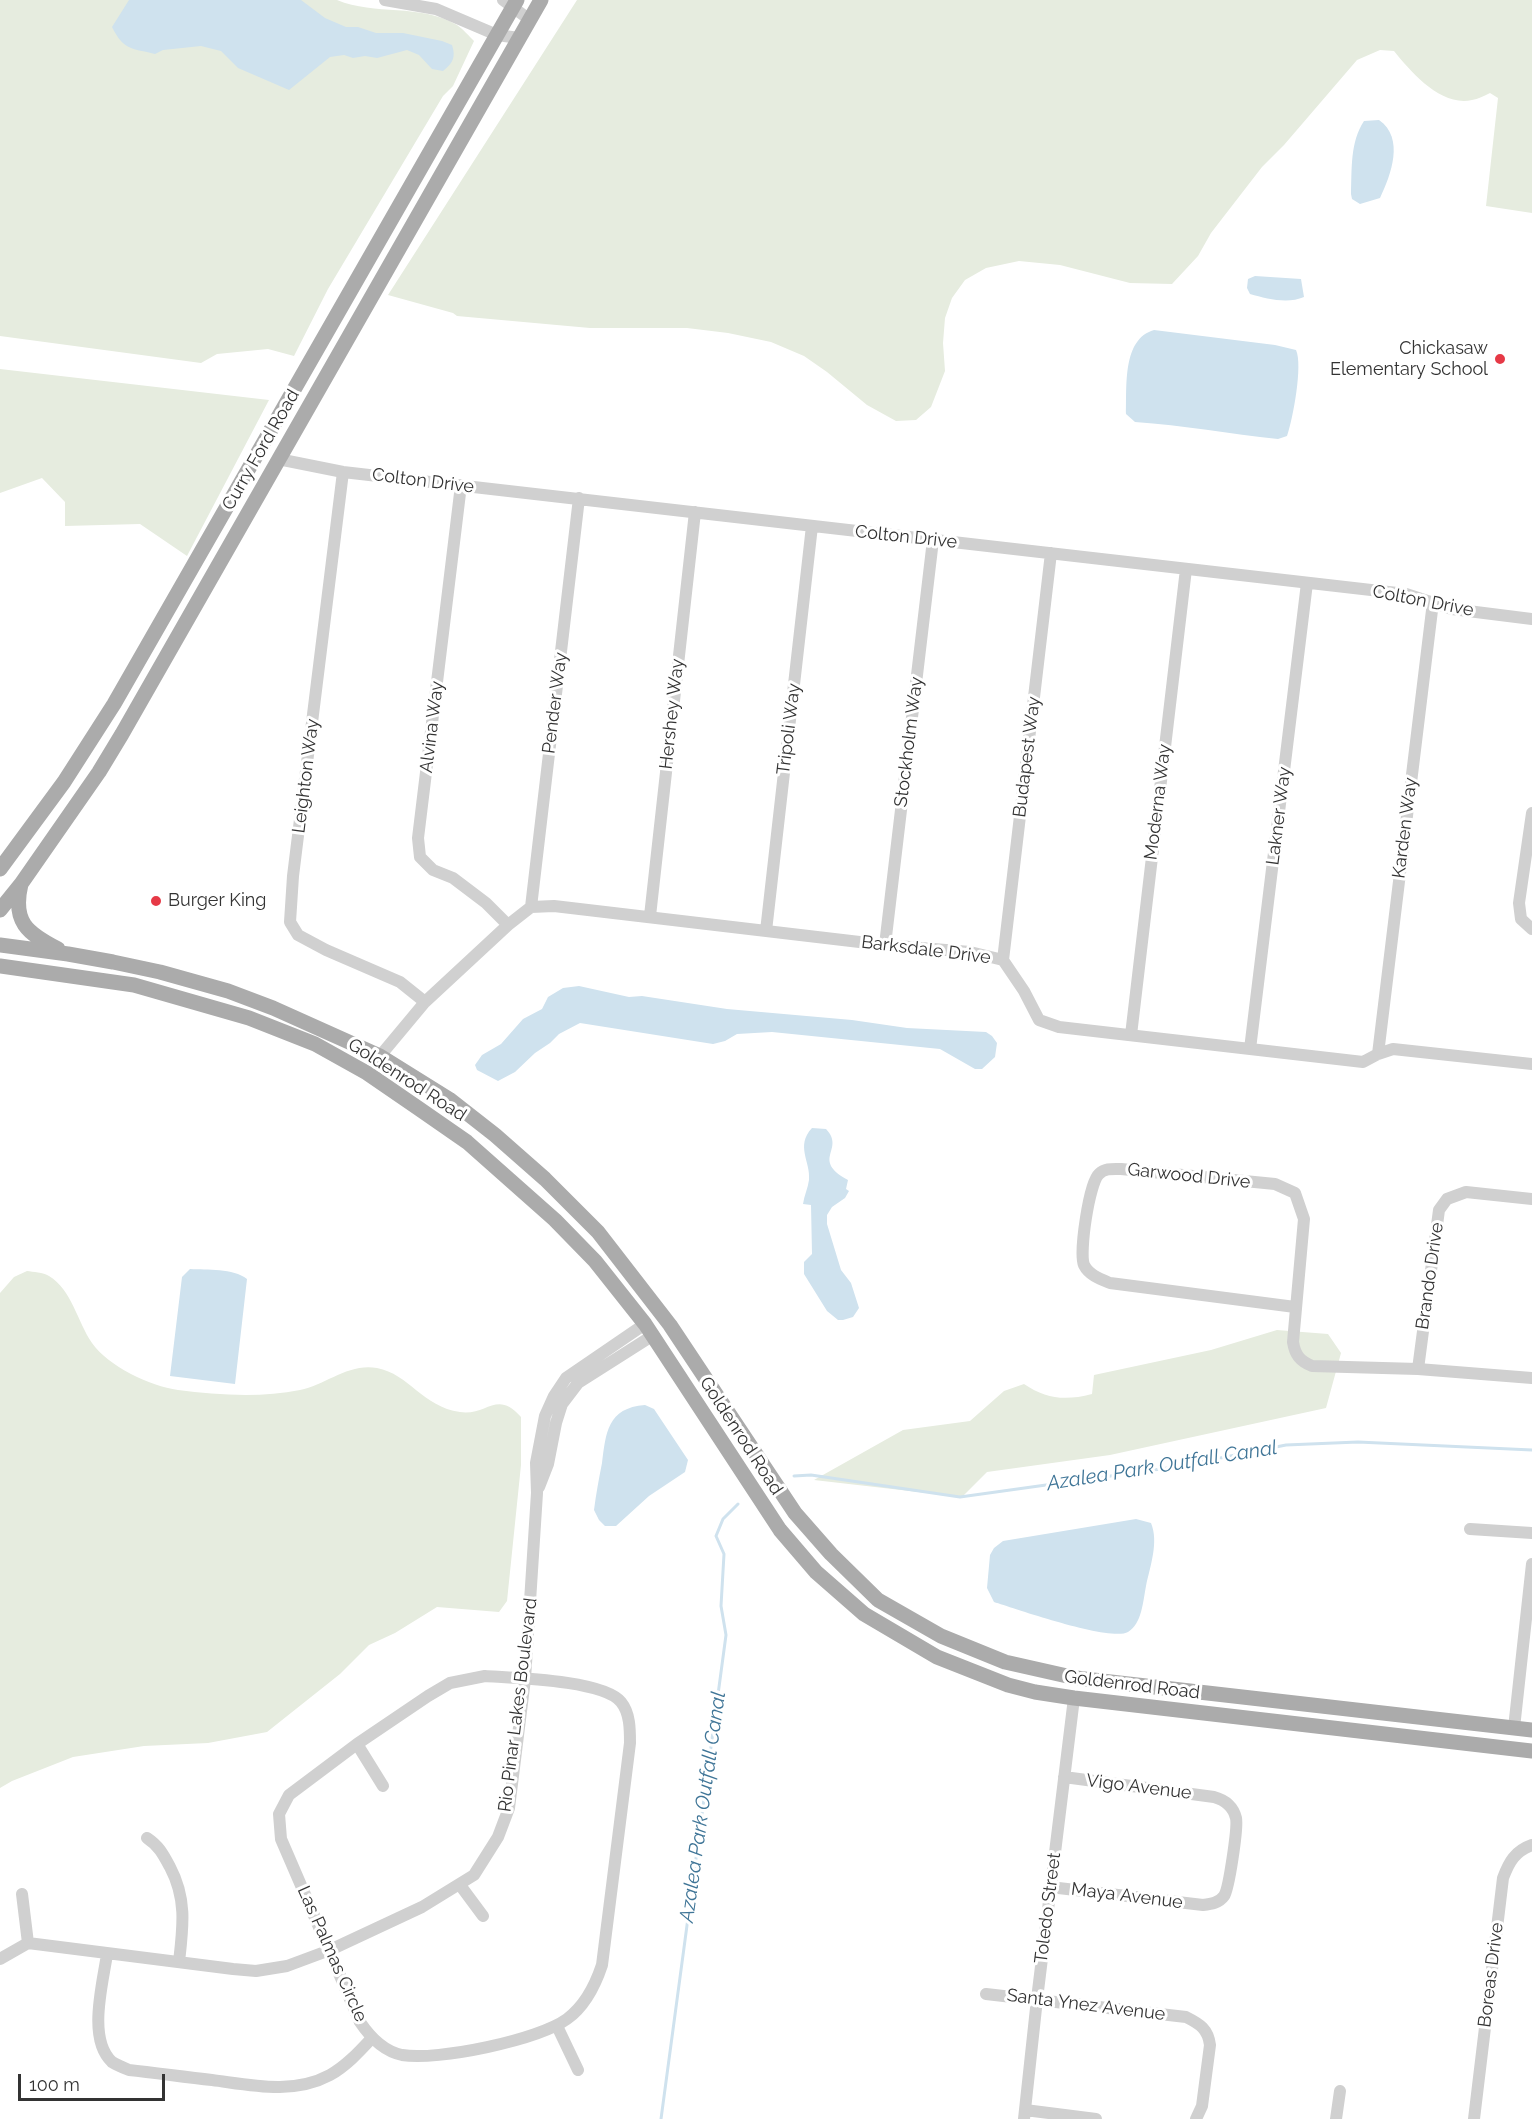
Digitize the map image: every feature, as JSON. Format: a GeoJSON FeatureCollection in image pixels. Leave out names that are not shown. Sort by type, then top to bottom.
{"type":"FeatureCollection","features":[{"type":"Feature","properties":{"kind":"main road","name":"Curry Ford Road"},"geometry":{"type":"LineString","coordinates":[[0,910],[21,884],[99,772],[541,0]]}},
{"type":"Feature","properties":{"kind":"main road","name":"Curry Ford Road"},"geometry":{"type":"LineString","coordinates":[[0,869],[64,782],[114,704],[497,35],[511,2]]}},
{"type":"Feature","properties":{"kind":"main road"},"geometry":{"type":"LineString","coordinates":[[278,459],[276,446],[279,432],[374,266],[378,243]]}},
{"type":"Feature","properties":{"kind":"main road"},"geometry":{"type":"LineString","coordinates":[[171,648],[176,626],[260,476],[260,470],[253,461]]}},
{"type":"Feature","properties":{"kind":"main road"},"geometry":{"type":"LineString","coordinates":[[21,884],[18,897],[24,925],[36,938],[68,954]]}},
{"type":"Feature","properties":{"kind":"main road","name":"Goldenrod Road"},"geometry":{"type":"LineString","coordinates":[[0,945],[68,954],[160,972],[228,992],[273,1008],[380,1056],[449,1100],[495,1135],[598,1232],[670,1325],[795,1513],[831,1554],[878,1600],[941,1636],[1005,1662],[1076,1678],[1532,1730]]}},
{"type":"Feature","properties":{"kind":"main road","name":"Goldenrod Road"},"geometry":{"type":"LineString","coordinates":[[0,966],[134,985],[249,1018],[315,1044],[389,1088],[467,1142],[536,1203],[595,1261],[648,1330],[780,1530],[816,1572],[864,1614],[937,1657],[1008,1685],[1035,1692],[1532,1751]]}},
{"type":"Feature","properties":{"kind":"main road"},"geometry":{"type":"LineString","coordinates":[[315,1044],[337,1049],[365,1060],[380,1056]]}},
{"type":"Feature","properties":{"kind":"main road"},"geometry":{"type":"LineString","coordinates":[[389,1088],[398,1081],[449,1100]]}},
{"type":"Feature","properties":{"kind":"main road"},"geometry":{"type":"LineString","coordinates":[[617,1289],[670,1325]]}},
{"type":"Feature","properties":{"kind":"main road"},"geometry":{"type":"LineString","coordinates":[[648,1330],[666,1334],[683,1356],[694,1363]]}},
{"type":"Feature","properties":{"kind":"main road"},"geometry":{"type":"LineString","coordinates":[[836,1590],[859,1599],[873,1609],[888,1615],[895,1610]]}},
{"type":"Feature","properties":{"kind":"main road"},"geometry":{"type":"LineString","coordinates":[[1285,1723],[1297,1716],[1335,1720],[1345,1717],[1354,1710]]}},
{"type":"Feature","properties":{"kind":"street"},"geometry":{"type":"LineString","coordinates":[[385,0],[436,9],[497,35],[519,38]]}},
{"type":"Feature","properties":{"kind":"street"},"geometry":{"type":"LineString","coordinates":[[511,2],[530,20]]}},
{"type":"Feature","properties":{"kind":"street","name":"Colton Drive"},"geometry":{"type":"LineString","coordinates":[[278,459],[343,472],[1406,594],[1452,609],[1532,619]]}},
{"type":"Feature","properties":{"kind":"street","name":"Leighton Way"},"geometry":{"type":"LineString","coordinates":[[343,472],[295,864],[290,922],[298,935],[326,950],[400,982],[425,1002]]}},
{"type":"Feature","properties":{"kind":"street","name":"Alvina Way"},"geometry":{"type":"LineString","coordinates":[[461,485],[418,838],[420,856],[433,870],[453,878],[486,903],[508,925]]}},
{"type":"Feature","properties":{"kind":"street","name":"Pender Way"},"geometry":{"type":"LineString","coordinates":[[531,907],[579,498]]}},
{"type":"Feature","properties":{"kind":"street","name":"Hershey Way"},"geometry":{"type":"LineString","coordinates":[[650,916],[695,512]]}},
{"type":"Feature","properties":{"kind":"street","name":"Tripoli Way"},"geometry":{"type":"LineString","coordinates":[[766,931],[812,526]]}},
{"type":"Feature","properties":{"kind":"street","name":"Stockholm Way"},"geometry":{"type":"LineString","coordinates":[[885,945],[933,540]]}},
{"type":"Feature","properties":{"kind":"street","name":"Budapest Way"},"geometry":{"type":"LineString","coordinates":[[1003,960],[1051,554]]}},
{"type":"Feature","properties":{"kind":"street","name":"Moderna Way"},"geometry":{"type":"LineString","coordinates":[[1131,1035],[1186,569]]}},
{"type":"Feature","properties":{"kind":"street","name":"Lakner Way"},"geometry":{"type":"LineString","coordinates":[[1250,1049],[1307,583]]}},
{"type":"Feature","properties":{"kind":"street","name":"Karden Way"},"geometry":{"type":"LineString","coordinates":[[1378,1054],[1432,603]]}},
{"type":"Feature","properties":{"kind":"street"},"geometry":{"type":"LineString","coordinates":[[1532,813],[1519,903],[1521,919],[1532,929]]}},
{"type":"Feature","properties":{"kind":"street","name":"Barksdale Drive"},"geometry":{"type":"LineString","coordinates":[[531,907],[554,906],[885,945],[970,952],[1003,960],[1024,991],[1039,1020],[1059,1026],[1363,1062],[1393,1048],[1532,1064]]}},
{"type":"Feature","properties":{"kind":"street"},"geometry":{"type":"LineString","coordinates":[[380,1056],[425,1002],[508,925],[531,907]]}},
{"type":"Feature","properties":{"kind":"street","name":"Garwood Drive"},"geometry":{"type":"LineString","coordinates":[[1295,1307],[1110,1283],[1095,1277],[1084,1265],[1082,1252],[1091,1190],[1098,1175],[1108,1168],[1121,1169],[1275,1184],[1295,1193],[1304,1219],[1293,1342],[1298,1358],[1304,1363],[1312,1366],[1532,1378]]}},
{"type":"Feature","properties":{"kind":"street","name":"Brando Drive"},"geometry":{"type":"LineString","coordinates":[[1418,1370],[1439,1210],[1447,1199],[1466,1192],[1532,1199]]}},
{"type":"Feature","properties":{"kind":"street","name":"Rio Pinar Lakes Boulevard"},"geometry":{"type":"LineString","coordinates":[[28,1943],[256,1971],[287,1966],[330,1950],[422,1907],[474,1875],[498,1837],[509,1808],[525,1679],[537,1493],[536,1463],[545,1416],[566,1378],[648,1330]]}},
{"type":"Feature","properties":{"kind":"street"},"geometry":{"type":"LineString","coordinates":[[1470,1529],[1532,1533]]}},
{"type":"Feature","properties":{"kind":"street"},"geometry":{"type":"LineString","coordinates":[[1514,1728],[1532,1564]]}},
{"type":"Feature","properties":{"kind":"street","name":"Las Palmas Circle"},"geometry":{"type":"LineString","coordinates":[[485,1676],[525,1679],[605,1690],[621,1702],[630,1722],[630,1743],[602,1965],[587,1998],[570,2017],[557,2026],[524,2038],[425,2057],[400,2054],[371,2039],[360,2022],[281,1839],[279,1814],[289,1795],[357,1744],[450,1683],[485,1676]]}},
{"type":"Feature","properties":{"kind":"street","name":"Toledo Street"},"geometry":{"type":"LineString","coordinates":[[1025,2115],[1074,1698]]}},
{"type":"Feature","properties":{"kind":"street"},"geometry":{"type":"LineString","coordinates":[[357,1744],[384,1786]]}},
{"type":"Feature","properties":{"kind":"street","name":"Vigo Avenue"},"geometry":{"type":"LineString","coordinates":[[1064,1777],[1225,1800],[1237,1822],[1228,1884],[1224,1896],[1217,1902],[1203,1905]]}},
{"type":"Feature","properties":{"kind":"street"},"geometry":{"type":"LineString","coordinates":[[147,1838],[159,1847],[177,1879],[182,1898],[183,1926],[179,1962]]}},
{"type":"Feature","properties":{"kind":"street","name":"Boreas Drive"},"geometry":{"type":"LineString","coordinates":[[1474,2119],[1503,1878],[1510,1861],[1521,1849],[1532,1845]]}},
{"type":"Feature","properties":{"kind":"street"},"geometry":{"type":"LineString","coordinates":[[460,1885],[483,1916]]}},
{"type":"Feature","properties":{"kind":"street","name":"Maya Avenue"},"geometry":{"type":"LineString","coordinates":[[1050,1887],[1203,1905]]}},
{"type":"Feature","properties":{"kind":"street"},"geometry":{"type":"LineString","coordinates":[[0,1959],[28,1943],[22,1894]]}},
{"type":"Feature","properties":{"kind":"street"},"geometry":{"type":"LineString","coordinates":[[107,1953],[97,2031],[103,2049],[113,2062],[129,2070],[288,2088],[312,2083],[330,2075],[351,2060],[371,2039]]}},
{"type":"Feature","properties":{"kind":"street","name":"Santa Ynez Avenue"},"geometry":{"type":"LineString","coordinates":[[986,1994],[1186,2017],[1200,2024],[1208,2035],[1210,2045],[1202,2106],[1196,2119]]}},
{"type":"Feature","properties":{"kind":"street"},"geometry":{"type":"LineString","coordinates":[[557,2026],[578,2070]]}},
{"type":"Feature","properties":{"kind":"street"},"geometry":{"type":"LineString","coordinates":[[1336,2119],[1340,2091]]}},
{"type":"Feature","properties":{"kind":"street"},"geometry":{"type":"LineString","coordinates":[[1025,2115],[1096,2119]]}},
{"type":"Feature","properties":{"kind":"shaded area"},"geometry":{"type":"Polygon","coordinates":[[[0,0],[337,0],[367,8],[413,12],[443,18],[459,27],[474,41],[453,86],[443,96],[328,289],[294,356],[268,349],[217,354],[201,363],[0,336],[0,0]]]}},
{"type":"Feature","properties":{"kind":"shaded area"},"geometry":{"type":"Polygon","coordinates":[[[577,0],[1532,0],[1532,213],[1486,206],[1498,98],[1490,93],[1472,100],[1460,101],[1449,98],[1418,78],[1394,51],[1380,50],[1357,60],[1284,145],[1262,167],[1211,233],[1198,256],[1172,284],[1130,283],[1060,265],[1019,261],[986,268],[965,280],[952,298],[945,318],[943,343],[945,371],[931,407],[916,420],[896,421],[867,405],[804,356],[771,342],[728,333],[687,328],[590,328],[457,316],[388,295],[577,0]]]}},
{"type":"Feature","properties":{"kind":"shaded area"},"geometry":{"type":"Polygon","coordinates":[[[0,369],[269,400],[187,556],[140,524],[65,526],[65,502],[42,478],[0,493],[0,369]]]}},
{"type":"Feature","properties":{"kind":"shaded area"},"geometry":{"type":"Polygon","coordinates":[[[27,1271],[44,1274],[57,1282],[69,1298],[92,1343],[108,1359],[130,1374],[167,1388],[223,1394],[285,1393],[310,1387],[347,1371],[366,1367],[388,1371],[447,1409],[469,1412],[498,1404],[513,1409],[521,1417],[521,1465],[507,1601],[499,1612],[437,1607],[395,1633],[369,1645],[340,1674],[267,1732],[208,1743],[144,1746],[73,1757],[0,1788],[0,1293],[14,1277],[27,1271]]]}},
{"type":"Feature","properties":{"kind":"shaded area"},"geometry":{"type":"Polygon","coordinates":[[[1277,1330],[1328,1334],[1341,1353],[1326,1408],[1110,1455],[987,1472],[962,1497],[814,1480],[903,1430],[970,1421],[1004,1391],[1024,1384],[1048,1396],[1064,1398],[1092,1394],[1094,1375],[1211,1350],[1277,1330]]]}},
{"type":"Feature","properties":{"kind":"water"},"geometry":{"type":"Polygon","coordinates":[[[129,0],[301,0],[325,18],[346,27],[358,27],[376,33],[403,33],[442,41],[452,45],[454,56],[443,71],[432,69],[419,55],[407,50],[377,58],[365,56],[353,58],[344,55],[330,57],[289,90],[238,68],[221,51],[201,46],[163,50],[155,54],[125,45],[112,27],[129,0]]]}},
{"type":"Feature","properties":{"kind":"water"},"geometry":{"type":"Polygon","coordinates":[[[1379,120],[1392,137],[1394,147],[1391,168],[1380,198],[1360,204],[1352,199],[1351,194],[1356,138],[1364,121],[1379,120]]]}},
{"type":"Feature","properties":{"kind":"water"},"geometry":{"type":"Polygon","coordinates":[[[1255,276],[1301,279],[1304,297],[1284,300],[1250,294],[1247,288],[1248,279],[1255,276]]]}},
{"type":"Feature","properties":{"kind":"water"},"geometry":{"type":"Polygon","coordinates":[[[1154,330],[1275,345],[1296,350],[1298,379],[1287,436],[1278,439],[1135,422],[1126,414],[1128,365],[1136,343],[1144,335],[1154,330]]]}},
{"type":"Feature","properties":{"kind":"water"},"geometry":{"type":"Polygon","coordinates":[[[579,986],[629,997],[642,996],[727,1009],[852,1020],[907,1028],[986,1032],[997,1043],[995,1057],[982,1069],[975,1069],[940,1049],[772,1032],[737,1034],[725,1041],[713,1044],[580,1023],[559,1034],[515,1072],[498,1081],[477,1070],[475,1065],[482,1055],[501,1044],[523,1019],[542,1009],[548,997],[563,988],[579,986]]]}},
{"type":"Feature","properties":{"kind":"water"},"geometry":{"type":"Polygon","coordinates":[[[812,1128],[826,1129],[831,1136],[833,1143],[831,1166],[848,1180],[846,1189],[849,1191],[845,1198],[832,1207],[827,1215],[827,1224],[841,1270],[851,1283],[859,1308],[853,1317],[843,1320],[838,1320],[827,1311],[804,1274],[804,1262],[812,1254],[811,1205],[803,1204],[809,1180],[804,1148],[807,1135],[812,1128]]]}},
{"type":"Feature","properties":{"kind":"water"},"geometry":{"type":"Polygon","coordinates":[[[190,1269],[227,1271],[247,1279],[235,1384],[170,1376],[182,1277],[190,1269]]]}},
{"type":"Feature","properties":{"kind":"water"},"geometry":{"type":"Polygon","coordinates":[[[645,1405],[654,1409],[688,1460],[685,1472],[649,1496],[616,1526],[605,1526],[594,1510],[607,1432],[616,1417],[623,1411],[645,1405]]]}},
{"type":"Feature","properties":{"kind":"water"},"geometry":{"type":"Polygon","coordinates":[[[1136,1519],[1151,1523],[1154,1546],[1141,1612],[1136,1624],[1128,1632],[1103,1633],[1084,1629],[994,1602],[987,1588],[990,1555],[994,1548],[1003,1541],[1136,1519]]]}},
{"type":"Feature","properties":{"kind":"waterway","name":"Azalea Park Outfall Canal"},"geometry":{"type":"LineString","coordinates":[[794,1476],[811,1475],[960,1497],[1175,1467],[1286,1445],[1358,1442],[1532,1450]]}},
{"type":"Feature","properties":{"kind":"waterway","name":"Azalea Park Outfall Canal"},"geometry":{"type":"LineString","coordinates":[[661,2119],[726,1635],[721,1606],[724,1554],[716,1536],[723,1519],[738,1504]]}},
{"type":"Feature","properties":{"kind":"place","name":"Chickasaw Elementary School"},"geometry":{"type":"Point","coordinates":[1500,359]}},
{"type":"Feature","properties":{"kind":"place","name":"Burger King"},"geometry":{"type":"Point","coordinates":[156,901]}}]}
